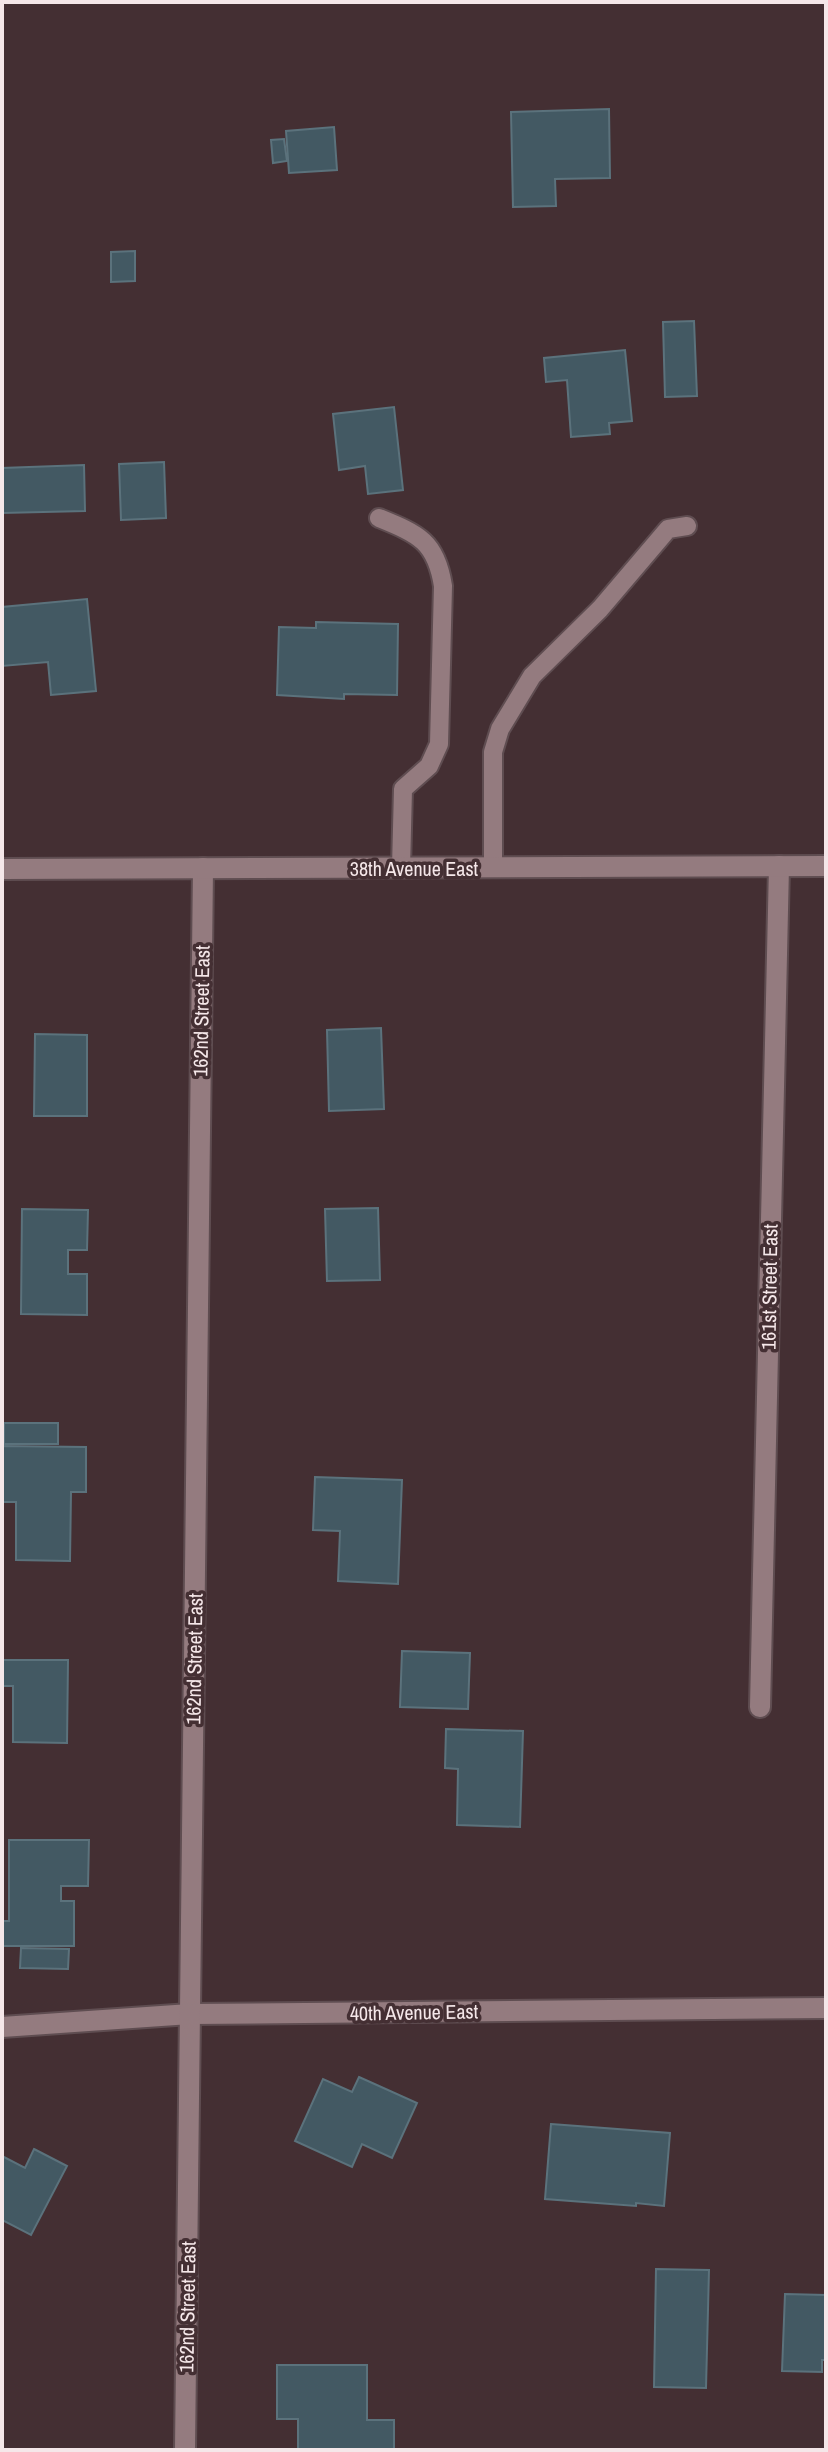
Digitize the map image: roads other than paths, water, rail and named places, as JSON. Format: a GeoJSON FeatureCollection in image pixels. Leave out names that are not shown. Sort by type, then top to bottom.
{"type":"FeatureCollection","features":[{"type":"Feature","properties":{"kind":"street","name":"161st Street East"},"geometry":{"type":"LineString","coordinates":[[760,1707],[779,866]]}},
{"type":"Feature","properties":{"kind":"street","name":"38th Avenue East"},"geometry":{"type":"LineString","coordinates":[[2,869],[826,866]]}},
{"type":"Feature","properties":{"kind":"street","name":"162nd Street East"},"geometry":{"type":"LineString","coordinates":[[185,2450],[203,868]]}},
{"type":"Feature","properties":{"kind":"street","name":"40th Avenue East"},"geometry":{"type":"LineString","coordinates":[[2,2027],[190,2014],[826,2008]]}},
{"type":"Feature","properties":{"kind":"lane"},"geometry":{"type":"LineString","coordinates":[[379,518],[426,540],[440,564],[443,586],[439,744],[429,766],[403,789],[401,868]]}},
{"type":"Feature","properties":{"kind":"lane"},"geometry":{"type":"LineString","coordinates":[[493,868],[493,752],[500,729],[532,676],[600,609],[668,529],[687,526]]}}]}
